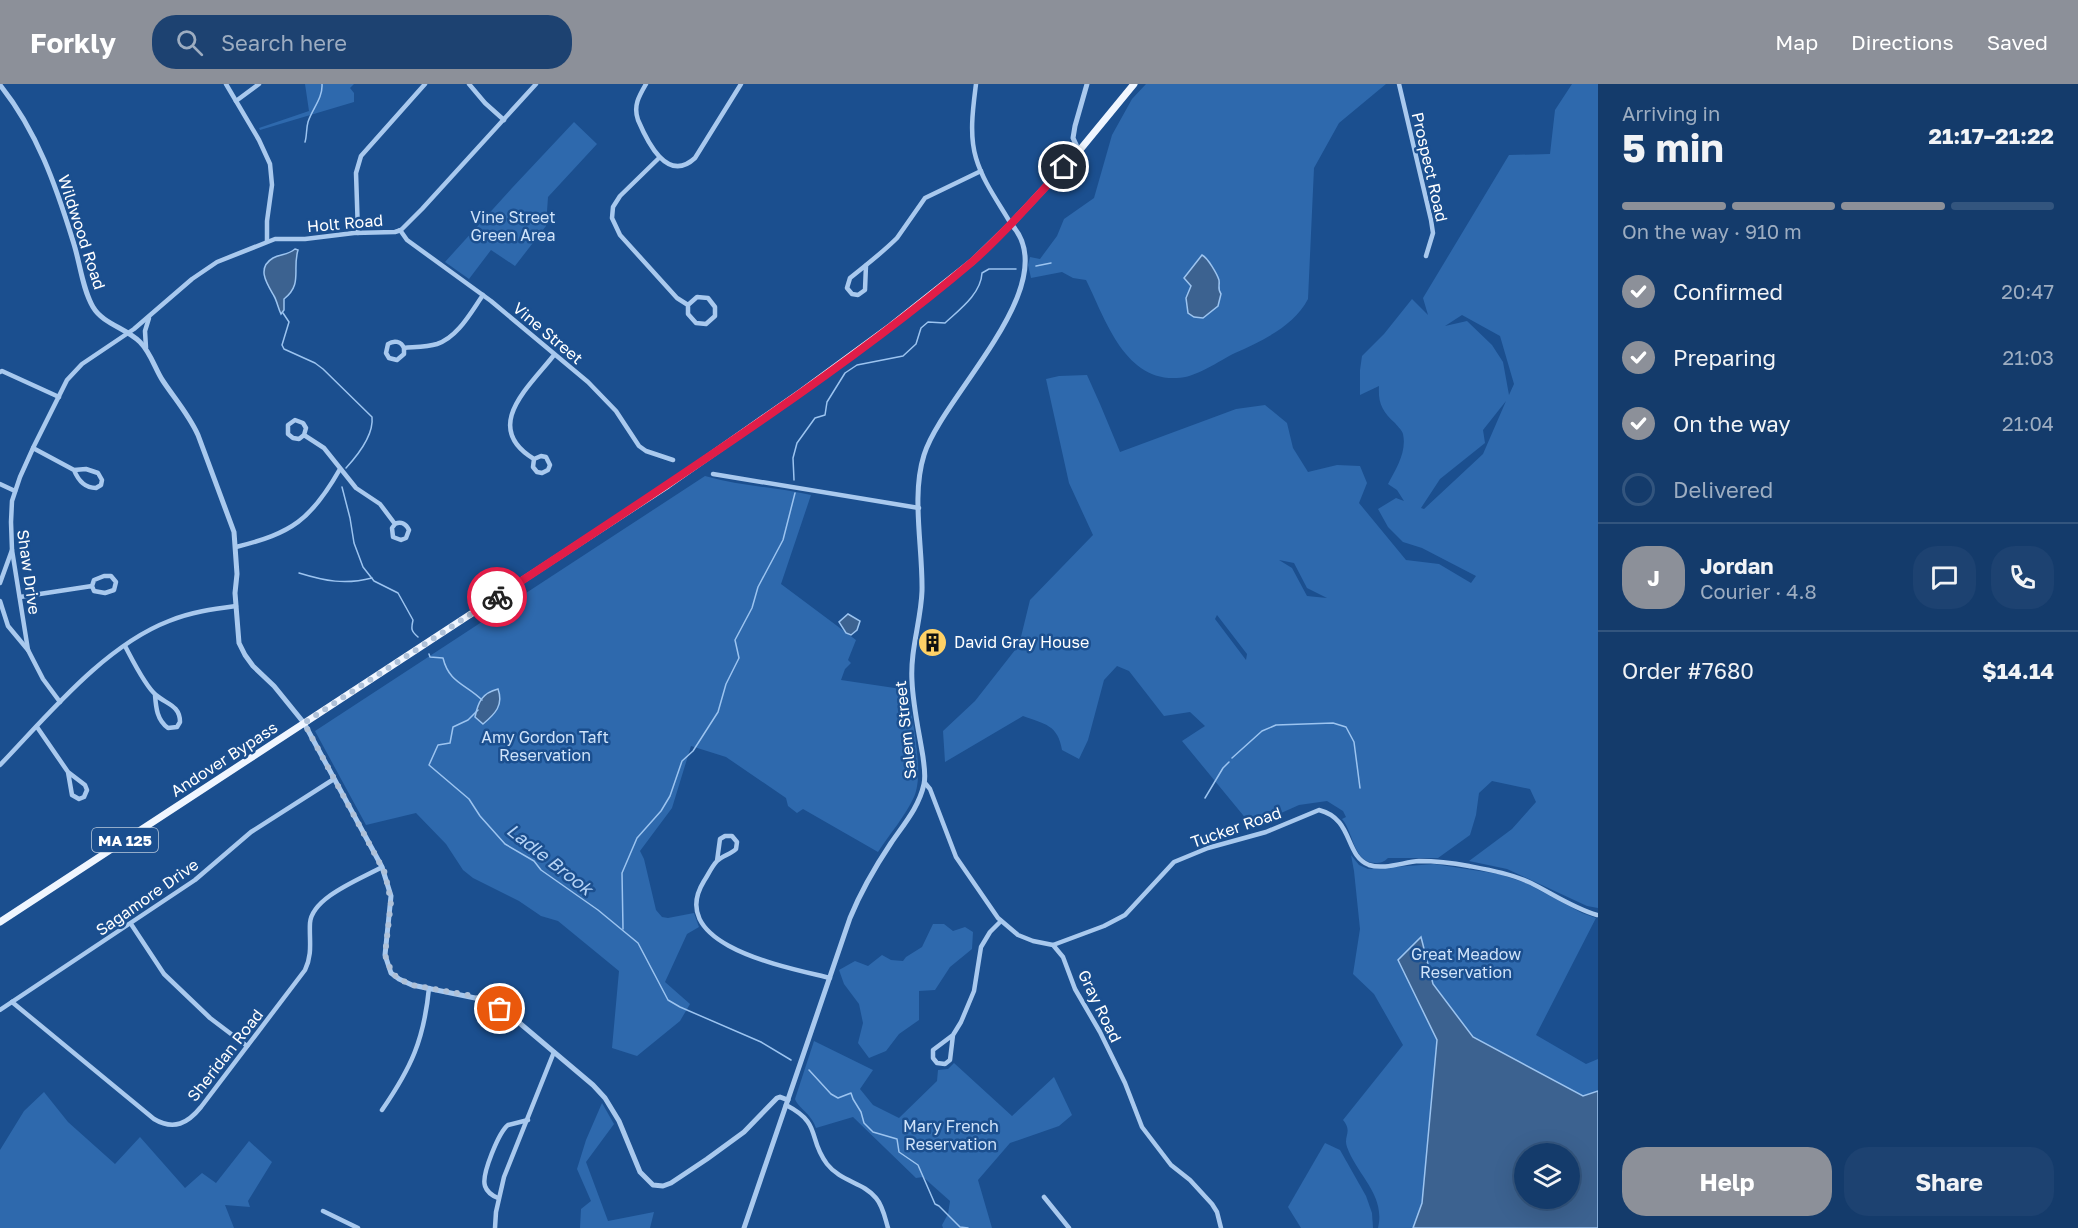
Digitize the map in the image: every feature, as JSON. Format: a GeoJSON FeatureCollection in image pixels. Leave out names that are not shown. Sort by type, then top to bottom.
{"type":"FeatureCollection","features":[{"type":"Feature","properties":{"kind":"main road","name":"Andover Bypass"},"geometry":{"type":"LineString","coordinates":[[0,922],[668,485],[801,393],[974,261],[1079,151],[1134,84]]}},
{"type":"Feature","properties":{"kind":"street"},"geometry":{"type":"LineString","coordinates":[[226,84],[259,140],[270,164],[272,185],[267,241]]}},
{"type":"Feature","properties":{"kind":"street"},"geometry":{"type":"LineString","coordinates":[[247,84],[249,91]]}},
{"type":"Feature","properties":{"kind":"street"},"geometry":{"type":"LineString","coordinates":[[236,101],[259,84]]}},
{"type":"Feature","properties":{"kind":"street"},"geometry":{"type":"LineString","coordinates":[[358,232],[356,173],[361,156],[425,84]]}},
{"type":"Feature","properties":{"kind":"street"},"geometry":{"type":"LineString","coordinates":[[469,84],[504,120]]}},
{"type":"Feature","properties":{"kind":"street","name":"Holt Road"},"geometry":{"type":"LineString","coordinates":[[128,333],[211,264],[267,241],[400,230],[536,84]]}},
{"type":"Feature","properties":{"kind":"street"},"geometry":{"type":"LineString","coordinates":[[646,84],[638,99],[636,113],[659,158],[671,165],[684,165],[691,162],[705,144],[741,84]]}},
{"type":"Feature","properties":{"kind":"street"},"geometry":{"type":"LineString","coordinates":[[976,84],[973,105],[973,144],[981,171],[1011,224]]}},
{"type":"Feature","properties":{"kind":"street"},"geometry":{"type":"LineString","coordinates":[[1079,151],[1073,138],[1087,84]]}},
{"type":"Feature","properties":{"kind":"street","name":"Prospect Road"},"geometry":{"type":"LineString","coordinates":[[1399,84],[1431,220],[1433,233],[1426,256]]}},
{"type":"Feature","properties":{"kind":"street","name":"Wildwood Road"},"geometry":{"type":"LineString","coordinates":[[0,85],[24,118],[45,163],[74,242],[91,303],[100,316],[138,340],[147,350],[163,381],[198,435],[231,523],[236,547],[236,606],[239,643],[245,655],[304,723],[382,867],[391,896],[385,955],[392,973],[412,985],[473,996],[493,1005],[516,1020],[593,1085],[605,1098],[619,1121],[640,1172],[649,1182],[658,1186],[678,1178],[744,1132],[777,1098],[780,1097],[787,1102]]}},
{"type":"Feature","properties":{"kind":"street"},"geometry":{"type":"LineString","coordinates":[[659,158],[620,196],[613,207],[612,218],[616,230],[624,240],[677,298],[688,305]]}},
{"type":"Feature","properties":{"kind":"street"},"geometry":{"type":"LineString","coordinates":[[866,265],[865,290],[860,294],[852,294],[847,288],[848,282],[866,265],[897,238],[926,198],[981,171]]}},
{"type":"Feature","properties":{"kind":"street","name":"Salem Street"},"geometry":{"type":"LineString","coordinates":[[744,1228],[861,892],[914,810],[925,783],[912,680],[913,651],[922,594],[919,508],[922,461],[933,433],[1003,329],[1022,286],[1026,252],[1018,231],[1011,224]]}},
{"type":"Feature","properties":{"kind":"street","name":"Vine Street"},"geometry":{"type":"LineString","coordinates":[[400,230],[407,240],[483,295],[588,382],[609,403],[639,446],[646,451],[673,460]]}},
{"type":"Feature","properties":{"kind":"street"},"geometry":{"type":"LineString","coordinates":[[404,348],[428,346],[443,341],[457,329],[483,295]]}},
{"type":"Feature","properties":{"kind":"street"},"geometry":{"type":"LineString","coordinates":[[697,297],[708,298],[715,307],[715,316],[705,324],[696,323],[689,317],[688,305],[697,297]]}},
{"type":"Feature","properties":{"kind":"street"},"geometry":{"type":"LineString","coordinates":[[147,350],[145,331],[152,314]]}},
{"type":"Feature","properties":{"kind":"street","name":"Shaw Drive"},"geometry":{"type":"LineString","coordinates":[[60,702],[48,688],[28,650],[12,550],[12,501],[33,448],[67,380],[82,364],[128,333]]}},
{"type":"Feature","properties":{"kind":"street"},"geometry":{"type":"LineString","coordinates":[[394,342],[400,343],[404,348],[404,354],[397,360],[389,358],[386,353],[386,347],[394,342]]}},
{"type":"Feature","properties":{"kind":"street"},"geometry":{"type":"LineString","coordinates":[[534,459],[514,441],[509,420],[516,404],[554,355]]}},
{"type":"Feature","properties":{"kind":"street"},"geometry":{"type":"LineString","coordinates":[[0,365],[1,372],[59,397]]}},
{"type":"Feature","properties":{"kind":"street"},"geometry":{"type":"LineString","coordinates":[[292,421],[301,421],[306,428],[304,435],[299,439],[292,438],[287,431],[288,425],[292,421]]}},
{"type":"Feature","properties":{"kind":"street"},"geometry":{"type":"LineString","coordinates":[[304,435],[324,448],[356,488],[380,504],[395,524]]}},
{"type":"Feature","properties":{"kind":"street"},"geometry":{"type":"LineString","coordinates":[[33,448],[74,470],[86,469],[98,472],[102,480],[100,485],[93,489],[85,485],[79,480],[74,470]]}},
{"type":"Feature","properties":{"kind":"street"},"geometry":{"type":"LineString","coordinates":[[236,547],[278,534],[298,524],[315,508],[340,469]]}},
{"type":"Feature","properties":{"kind":"street"},"geometry":{"type":"LineString","coordinates":[[713,474],[919,508]]}},
{"type":"Feature","properties":{"kind":"street"},"geometry":{"type":"LineString","coordinates":[[0,484],[15,491]]}},
{"type":"Feature","properties":{"kind":"street"},"geometry":{"type":"LineString","coordinates":[[0,583],[12,550]]}},
{"type":"Feature","properties":{"kind":"street"},"geometry":{"type":"LineString","coordinates":[[104,576],[111,576],[116,582],[114,590],[105,593],[94,591],[92,586],[94,580],[104,576]]}},
{"type":"Feature","properties":{"kind":"street"},"geometry":{"type":"LineString","coordinates":[[20,597],[92,586]]}},
{"type":"Feature","properties":{"kind":"street"},"geometry":{"type":"LineString","coordinates":[[0,601],[8,626],[28,650]]}},
{"type":"Feature","properties":{"kind":"street"},"geometry":{"type":"LineString","coordinates":[[0,765],[92,670],[144,633],[196,612],[236,606]]}},
{"type":"Feature","properties":{"kind":"street"},"geometry":{"type":"LineString","coordinates":[[125,646],[155,695],[157,714],[163,724],[168,728],[177,727],[180,722],[178,712],[170,703],[155,695]]}},
{"type":"Feature","properties":{"kind":"street"},"geometry":{"type":"LineString","coordinates":[[37,727],[68,772],[85,785],[87,790],[84,797],[79,799],[72,795],[68,772]]}},
{"type":"Feature","properties":{"kind":"street","name":"Sagamore Drive"},"geometry":{"type":"LineString","coordinates":[[0,1010],[206,873],[251,832],[334,779]]}},
{"type":"Feature","properties":{"kind":"street"},"geometry":{"type":"LineString","coordinates":[[925,783],[930,789],[956,857],[979,893],[1001,921],[1018,934],[1033,941],[1053,945]]}},
{"type":"Feature","properties":{"kind":"street","name":"Tucker Road"},"geometry":{"type":"LineString","coordinates":[[1053,945],[1104,926],[1125,915],[1174,862],[1208,848],[1266,832],[1319,810],[1336,817],[1357,855],[1366,864],[1379,866],[1438,862],[1478,868],[1521,879],[1597,915]]}},
{"type":"Feature","properties":{"kind":"street"},"geometry":{"type":"LineString","coordinates":[[717,861],[720,839],[732,836],[737,842],[736,849],[717,861],[702,884],[697,899],[699,918],[708,931],[733,948],[750,956],[830,978]]}},
{"type":"Feature","properties":{"kind":"street","name":"Sheridan Road"},"geometry":{"type":"LineString","coordinates":[[12,1002],[148,1114],[166,1125],[178,1125],[189,1120],[307,966],[310,948],[310,920],[317,906],[330,896],[382,867]]}},
{"type":"Feature","properties":{"kind":"street"},"geometry":{"type":"LineString","coordinates":[[953,1035],[934,1048],[932,1056],[937,1063],[945,1064],[952,1058],[953,1035],[974,991],[981,946],[1001,921]]}},
{"type":"Feature","properties":{"kind":"street"},"geometry":{"type":"LineString","coordinates":[[131,924],[164,974],[210,1018],[247,1046]]}},
{"type":"Feature","properties":{"kind":"street","name":"Gray Road"},"geometry":{"type":"LineString","coordinates":[[1053,945],[1064,957],[1075,989],[1125,1083],[1142,1127],[1171,1165],[1190,1180],[1212,1204],[1217,1212],[1221,1228]]}},
{"type":"Feature","properties":{"kind":"street"},"geometry":{"type":"LineString","coordinates":[[382,1110],[404,1077],[418,1044],[427,1009],[429,988]]}},
{"type":"Feature","properties":{"kind":"street"},"geometry":{"type":"LineString","coordinates":[[495,1228],[498,1198],[508,1168],[554,1052]]}},
{"type":"Feature","properties":{"kind":"street"},"geometry":{"type":"LineString","coordinates":[[787,1102],[809,1122],[820,1154],[834,1172],[877,1198],[888,1228]]}},
{"type":"Feature","properties":{"kind":"street"},"geometry":{"type":"LineString","coordinates":[[498,1198],[491,1194],[484,1183],[484,1177],[498,1140],[508,1125],[528,1120]]}},
{"type":"Feature","properties":{"kind":"street"},"geometry":{"type":"LineString","coordinates":[[1044,1197],[1069,1228]]}},
{"type":"Feature","properties":{"kind":"street"},"geometry":{"type":"LineString","coordinates":[[323,1211],[358,1228]]}},
{"type":"Feature","properties":{"kind":"green space"},"geometry":{"type":"Polygon","coordinates":[[[305,84],[354,84],[350,88],[354,93],[354,102],[260,130],[259,128],[309,111],[305,84]]]}},
{"type":"Feature","properties":{"kind":"green space"},"geometry":{"type":"Polygon","coordinates":[[[1146,84],[1386,84],[1339,123],[1314,168],[1308,299],[1302,309],[1286,325],[1266,338],[1184,377],[1159,376],[1143,369],[1130,358],[1109,328],[1086,280],[1073,278],[1062,272],[1031,278],[1028,265],[1030,257],[1040,259],[1057,236],[1064,219],[1094,198],[1112,135],[1132,99],[1146,84]],[[1203,255],[1187,274],[1191,286],[1186,298],[1188,313],[1203,318],[1218,306],[1221,294],[1217,275],[1203,255]]]}},
{"type":"Feature","properties":{"kind":"green space"},"geometry":{"type":"Polygon","coordinates":[[[1572,84],[1598,84],[1598,908],[1587,906],[1507,869],[1469,861],[1512,829],[1536,802],[1530,789],[1492,781],[1479,793],[1470,835],[1438,858],[1388,858],[1375,863],[1362,858],[1342,819],[1346,817],[1343,811],[1327,801],[1299,805],[1252,826],[1182,741],[1205,726],[1190,712],[1164,716],[1129,671],[1117,666],[1104,680],[1088,740],[1079,759],[1062,750],[1054,730],[1023,716],[945,762],[943,731],[975,701],[1019,645],[1030,600],[1093,535],[1069,483],[1046,379],[1087,375],[1120,452],[1236,409],[1265,405],[1287,423],[1293,448],[1308,472],[1337,465],[1360,466],[1367,483],[1359,503],[1406,560],[1439,564],[1471,583],[1476,576],[1422,548],[1403,542],[1388,527],[1378,509],[1396,498],[1404,501],[1397,490],[1388,484],[1400,460],[1404,441],[1402,431],[1382,406],[1379,386],[1360,395],[1362,356],[1384,334],[1412,299],[1428,315],[1423,298],[1509,155],[1550,154],[1555,110],[1572,84]],[[1462,315],[1445,326],[1467,321],[1492,345],[1503,362],[1509,395],[1514,384],[1500,336],[1462,315]],[[1506,401],[1483,430],[1485,443],[1440,479],[1421,508],[1424,509],[1483,454],[1506,401]],[[1279,560],[1292,568],[1307,596],[1327,598],[1307,588],[1294,563],[1279,560]],[[1217,615],[1215,619],[1246,660],[1247,654],[1217,615]]]}},
{"type":"Feature","properties":{"kind":"green space","name":"Vine Street Green Area"},"geometry":{"type":"Polygon","coordinates":[[[574,122],[597,144],[548,197],[546,226],[515,266],[491,250],[469,279],[445,262],[512,188],[574,122]]]}},
{"type":"Feature","properties":{"kind":"green space","name":"Amy Gordon Taft Reservation"},"geometry":{"type":"Polygon","coordinates":[[[705,476],[811,495],[781,584],[856,640],[848,660],[851,663],[845,669],[841,680],[908,690],[918,759],[917,786],[907,811],[878,852],[803,809],[797,813],[788,806],[786,798],[726,757],[691,746],[672,808],[640,851],[656,910],[662,917],[668,918],[694,913],[699,927],[687,934],[665,982],[690,1004],[680,1021],[637,1056],[612,1048],[619,971],[558,921],[541,916],[519,901],[473,878],[463,870],[446,844],[416,813],[366,825],[315,731],[705,476]]]}},
{"type":"Feature","properties":{"kind":"green space","name":"Great Meadow Reservation"},"geometry":{"type":"Polygon","coordinates":[[[1351,855],[1359,865],[1368,869],[1434,864],[1499,874],[1526,883],[1596,918],[1536,1035],[1586,1064],[1598,1059],[1598,1228],[1378,1228],[1378,1205],[1347,1147],[1348,1131],[1343,1120],[1403,1045],[1374,994],[1353,974],[1360,929],[1351,855]]]}},
{"type":"Feature","properties":{"kind":"green space"},"geometry":{"type":"Polygon","coordinates":[[[933,924],[944,924],[953,931],[965,927],[973,932],[972,949],[950,967],[935,990],[919,991],[919,1020],[899,1034],[886,1051],[869,1058],[858,1043],[863,1023],[859,1004],[844,984],[839,970],[855,961],[868,966],[882,955],[891,960],[903,961],[922,947],[933,924]]]}},
{"type":"Feature","properties":{"kind":"green space","name":"Mary French Reservation"},"geometry":{"type":"Polygon","coordinates":[[[814,1041],[873,1070],[860,1089],[873,1105],[899,1118],[937,1081],[938,1070],[948,1069],[954,1063],[1012,1116],[1054,1077],[1072,1115],[1059,1126],[1010,1143],[978,1180],[992,1228],[943,1228],[950,1201],[923,1177],[916,1178],[853,1117],[816,1128],[811,1118],[797,1102],[795,1099],[814,1041]]]}},
{"type":"Feature","properties":{"kind":"green space"},"geometry":{"type":"Polygon","coordinates":[[[44,1092],[68,1122],[115,1164],[140,1137],[185,1188],[202,1173],[216,1183],[249,1141],[272,1162],[248,1201],[250,1207],[225,1205],[234,1228],[0,1228],[0,1150],[24,1111],[44,1092]]]}},
{"type":"Feature","properties":{"kind":"green space"},"geometry":{"type":"Polygon","coordinates":[[[602,1103],[614,1124],[586,1162],[608,1221],[654,1212],[650,1228],[580,1228],[581,1209],[591,1201],[577,1169],[586,1140],[602,1103]]]}},
{"type":"Feature","properties":{"kind":"green space"},"geometry":{"type":"Polygon","coordinates":[[[1325,1143],[1340,1150],[1366,1196],[1372,1213],[1373,1228],[1301,1228],[1288,1207],[1325,1143]]]}},
{"type":"Feature","properties":{"kind":"shaded area"},"geometry":{"type":"Polygon","coordinates":[[[295,249],[298,250],[295,282],[284,299],[284,310],[281,314],[264,276],[265,266],[273,258],[295,249]]]}},
{"type":"Feature","properties":{"kind":"shaded area"},"geometry":{"type":"Polygon","coordinates":[[[1202,255],[1219,280],[1221,294],[1218,306],[1203,318],[1194,317],[1188,313],[1186,298],[1191,286],[1184,278],[1202,255]]]}},
{"type":"Feature","properties":{"kind":"shaded area"},"geometry":{"type":"Polygon","coordinates":[[[848,614],[860,621],[857,630],[851,635],[846,633],[839,622],[848,614]]]}},
{"type":"Feature","properties":{"kind":"shaded area"},"geometry":{"type":"Polygon","coordinates":[[[498,689],[500,700],[497,709],[483,724],[475,717],[479,703],[488,693],[498,689]]]}},
{"type":"Feature","properties":{"kind":"shaded area"},"geometry":{"type":"Polygon","coordinates":[[[1421,937],[1433,984],[1473,1037],[1583,1096],[1598,1091],[1598,1228],[1413,1228],[1422,1203],[1437,1040],[1398,960],[1421,937]]]}},
{"type":"Feature","properties":{"kind":"waterway","name":"Ladle Brook"},"geometry":{"type":"LineString","coordinates":[[305,142],[308,122],[319,99],[322,84]]}},
{"type":"Feature","properties":{"kind":"waterway"},"geometry":{"type":"LineString","coordinates":[[1036,266],[1051,263]]}},
{"type":"Feature","properties":{"kind":"waterway"},"geometry":{"type":"LineString","coordinates":[[794,480],[793,458],[797,443],[815,418],[825,415],[827,402],[845,373],[857,365],[903,356],[916,344],[921,328],[928,322],[945,323],[974,295],[982,273],[989,269],[1016,269]]}},
{"type":"Feature","properties":{"kind":"waterway","name":"Ladle Brook"},"geometry":{"type":"LineString","coordinates":[[283,313],[289,322],[282,345],[284,349],[323,369],[372,417],[368,438],[346,468]]}},
{"type":"Feature","properties":{"kind":"waterway","name":"Ladle Brook"},"geometry":{"type":"LineString","coordinates":[[342,487],[354,543],[363,567],[374,581],[398,593],[413,620],[412,630],[418,637]]}},
{"type":"Feature","properties":{"kind":"waterway"},"geometry":{"type":"LineString","coordinates":[[623,929],[622,873],[637,838],[661,811],[670,796],[682,761],[693,751],[718,712],[726,684],[739,658],[735,640],[752,608],[758,587],[783,540],[795,493]]}},
{"type":"Feature","properties":{"kind":"waterway"},"geometry":{"type":"LineString","coordinates":[[299,573],[335,581],[372,578]]}},
{"type":"Feature","properties":{"kind":"waterway","name":"Ladle Brook"},"geometry":{"type":"LineString","coordinates":[[429,654],[430,657],[443,658],[449,673],[482,700]]}},
{"type":"Feature","properties":{"kind":"waterway","name":"Ladle Brook"},"geometry":{"type":"LineString","coordinates":[[478,710],[468,720],[453,727],[450,743],[438,745],[429,765],[469,799],[480,816],[505,844],[534,861],[541,870],[598,910],[638,943],[668,1000],[761,1042],[791,1060]]}},
{"type":"Feature","properties":{"kind":"waterway"},"geometry":{"type":"LineString","coordinates":[[1232,758],[1262,731],[1276,725],[1333,723],[1346,727],[1354,742],[1360,788]]}},
{"type":"Feature","properties":{"kind":"waterway"},"geometry":{"type":"LineString","coordinates":[[1205,798],[1229,762]]}},
{"type":"Feature","properties":{"kind":"waterway","name":"Ladle Brook"},"geometry":{"type":"LineString","coordinates":[[809,1070],[831,1094],[838,1098],[851,1093],[864,1123],[873,1132],[897,1139],[899,1152],[918,1165],[935,1204],[960,1227],[968,1228]]}},
{"type":"Feature","properties":{"kind":"way so far"},"geometry":{"type":"LineString","coordinates":[[497,597],[304,723],[385,873],[391,902],[385,955],[392,973],[412,985],[473,996],[500,1009]]}},
{"type":"Feature","properties":{"kind":"place","name":"David Gray House"},"geometry":{"type":"Point","coordinates":[933,642]}},
{"type":"Feature","properties":{"kind":"route"},"geometry":{"type":"LineString","coordinates":[[497,597],[668,485],[801,393],[891,326],[974,261],[1064,167]]}}]}
